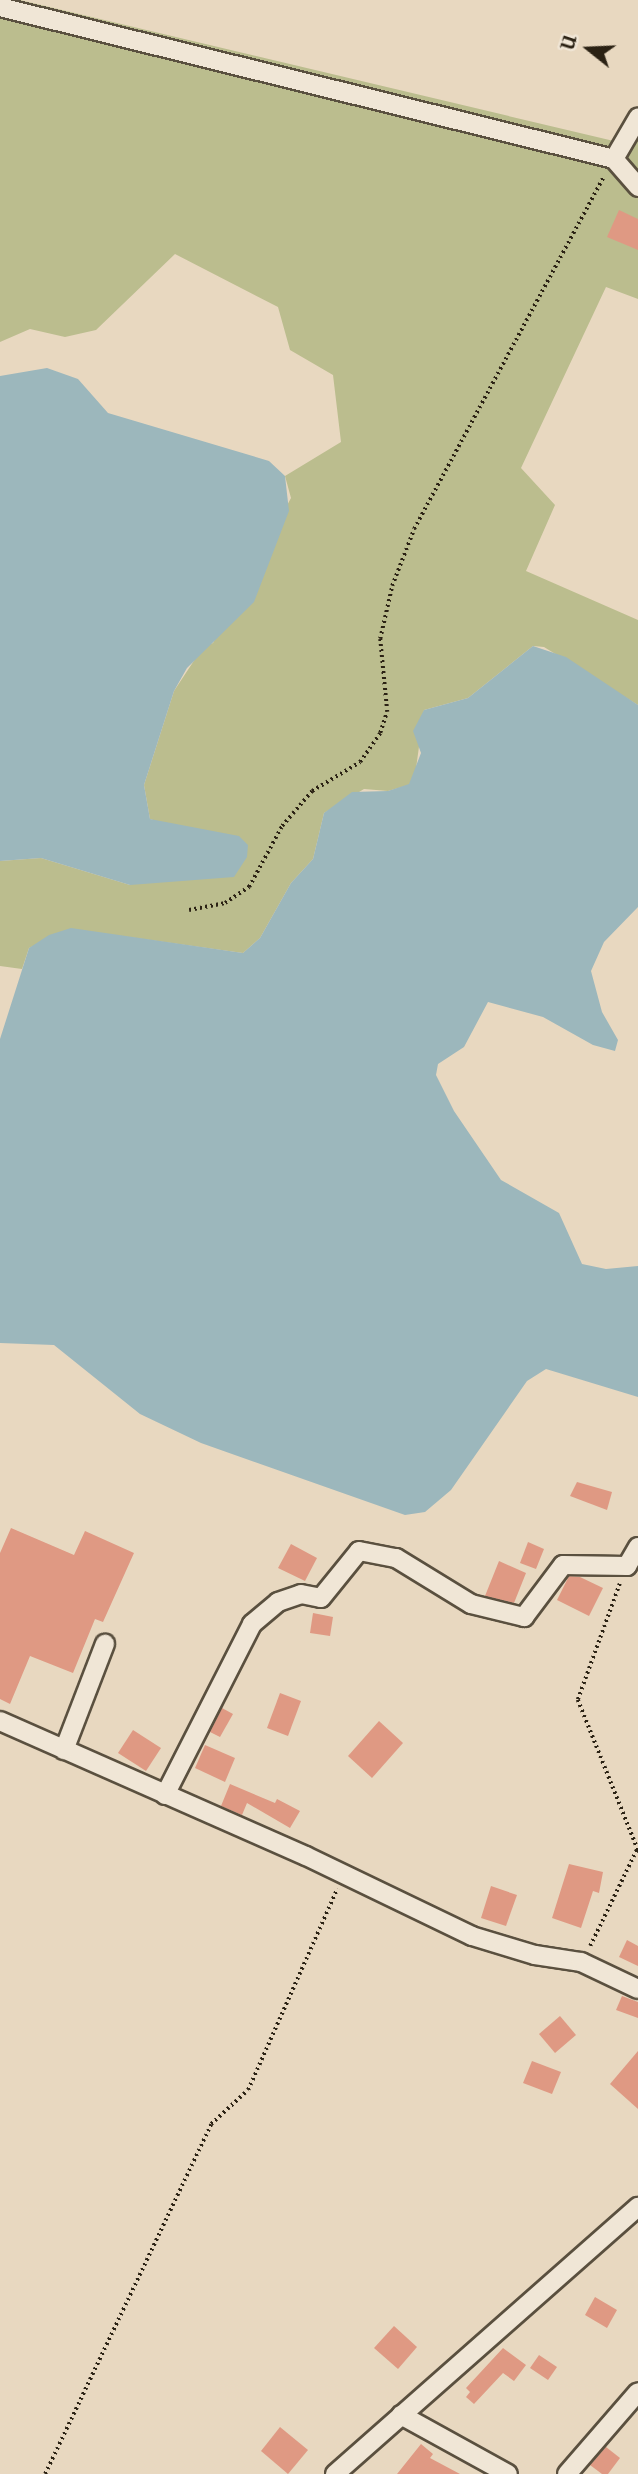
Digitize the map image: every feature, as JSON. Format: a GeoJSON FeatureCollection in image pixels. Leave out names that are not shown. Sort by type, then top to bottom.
{"type":"FeatureCollection","features":[{"type":"Feature","properties":{"kind":"street"},"geometry":{"type":"LineString","coordinates":[[0,7],[614,159],[638,187]]}},
{"type":"Feature","properties":{"kind":"street"},"geometry":{"type":"LineString","coordinates":[[614,159],[638,118]]}},
{"type":"Feature","properties":{"kind":"street"},"geometry":{"type":"LineString","coordinates":[[165,1796],[251,1624],[278,1602],[301,1594],[321,1598],[359,1551],[396,1558],[471,1604],[524,1617],[563,1565],[627,1566],[638,1548]]}},
{"type":"Feature","properties":{"kind":"street"},"geometry":{"type":"LineString","coordinates":[[64,1751],[105,1644]]}},
{"type":"Feature","properties":{"kind":"street"},"geometry":{"type":"LineString","coordinates":[[0,1721],[343,1874],[483,1940],[534,1955],[581,1962],[638,1989]]}},
{"type":"Feature","properties":{"kind":"street"},"geometry":{"type":"LineString","coordinates":[[335,2474],[638,2207]]}},
{"type":"Feature","properties":{"kind":"street"},"geometry":{"type":"LineString","coordinates":[[567,2474],[573,2473],[638,2392]]}},
{"type":"Feature","properties":{"kind":"street"},"geometry":{"type":"LineString","coordinates":[[401,2415],[508,2474]]}},
{"type":"Feature","properties":{"kind":"path"},"geometry":{"type":"LineString","coordinates":[[189,910],[225,903],[249,887],[290,817],[312,791],[360,762],[380,733],[387,712],[380,639],[392,586],[414,529],[457,441],[614,159]]}},
{"type":"Feature","properties":{"kind":"path"},"geometry":{"type":"LineString","coordinates":[[581,1962],[638,1849],[578,1699],[627,1566]]}},
{"type":"Feature","properties":{"kind":"path"},"geometry":{"type":"LineString","coordinates":[[45,2474],[211,2124],[248,2090],[343,1874]]}},
{"type":"Feature","properties":{"kind":"green space"},"geometry":{"type":"Polygon","coordinates":[[[0,0],[20,0],[618,142],[638,106],[638,299],[606,287],[521,468],[555,505],[526,571],[638,620],[638,705],[544,647],[533,646],[468,698],[424,710],[415,776],[409,785],[388,791],[364,789],[324,813],[313,859],[291,883],[260,938],[243,953],[71,929],[29,948],[22,969],[0,966],[0,861],[41,858],[130,885],[171,826],[150,819],[144,785],[174,691],[203,647],[213,643],[291,498],[285,476],[341,442],[333,375],[290,350],[278,307],[175,254],[96,330],[65,337],[30,329],[0,342],[0,0]]]}},
{"type":"Feature","properties":{"kind":"water"},"geometry":{"type":"Polygon","coordinates":[[[47,368],[78,379],[108,413],[269,461],[285,476],[289,511],[254,602],[187,668],[174,691],[144,785],[150,819],[239,836],[248,845],[247,857],[234,877],[130,885],[41,858],[0,861],[0,376],[47,368]]]}},
{"type":"Feature","properties":{"kind":"water"},"geometry":{"type":"Polygon","coordinates":[[[533,646],[566,657],[638,705],[638,907],[604,942],[591,971],[602,1012],[618,1040],[615,1051],[593,1045],[543,1017],[488,1002],[464,1047],[438,1064],[436,1075],[454,1111],[501,1180],[559,1213],[582,1264],[606,1269],[638,1266],[638,1397],[546,1369],[527,1381],[451,1490],[425,1512],[405,1515],[201,1443],[140,1414],[54,1345],[0,1343],[0,1039],[29,948],[49,935],[71,928],[243,953],[260,938],[291,883],[313,859],[324,813],[352,792],[388,791],[409,784],[421,753],[413,731],[424,710],[468,698],[533,646]]]}},
{"type":"Feature","properties":{"kind":"building"},"geometry":{"type":"Polygon","coordinates":[[[619,210],[638,219],[638,250],[607,237],[619,210]]]}},
{"type":"Feature","properties":{"kind":"building"},"geometry":{"type":"Polygon","coordinates":[[[577,1482],[612,1492],[607,1510],[570,1496],[577,1482]]]}},
{"type":"Feature","properties":{"kind":"building"},"geometry":{"type":"Polygon","coordinates":[[[11,1528],[74,1555],[85,1531],[134,1553],[103,1622],[95,1619],[73,1673],[30,1656],[10,1704],[0,1699],[0,1553],[11,1528]]]}},
{"type":"Feature","properties":{"kind":"building"},"geometry":{"type":"Polygon","coordinates":[[[528,1542],[544,1549],[536,1569],[520,1563],[528,1542]]]}},
{"type":"Feature","properties":{"kind":"building"},"geometry":{"type":"Polygon","coordinates":[[[291,1544],[317,1558],[305,1581],[278,1568],[291,1544]]]}},
{"type":"Feature","properties":{"kind":"building"},"geometry":{"type":"Polygon","coordinates":[[[499,1561],[526,1573],[514,1603],[485,1596],[499,1561]]]}},
{"type":"Feature","properties":{"kind":"building"},"geometry":{"type":"Polygon","coordinates":[[[569,1576],[580,1577],[603,1588],[589,1616],[557,1600],[569,1576]]]}},
{"type":"Feature","properties":{"kind":"building"},"geometry":{"type":"Polygon","coordinates":[[[313,1613],[333,1617],[330,1636],[310,1633],[313,1613]]]}},
{"type":"Feature","properties":{"kind":"building"},"geometry":{"type":"Polygon","coordinates":[[[280,1693],[301,1701],[288,1736],[267,1728],[280,1693]]]}},
{"type":"Feature","properties":{"kind":"building"},"geometry":{"type":"Polygon","coordinates":[[[222,1708],[233,1714],[220,1737],[210,1732],[222,1708]]]}},
{"type":"Feature","properties":{"kind":"building"},"geometry":{"type":"Polygon","coordinates":[[[379,1721],[403,1743],[372,1778],[348,1756],[379,1721]]]}},
{"type":"Feature","properties":{"kind":"building"},"geometry":{"type":"Polygon","coordinates":[[[133,1730],[161,1748],[146,1771],[118,1753],[133,1730]]]}},
{"type":"Feature","properties":{"kind":"building"},"geometry":{"type":"Polygon","coordinates":[[[205,1745],[235,1758],[225,1782],[195,1768],[205,1745]]]}},
{"type":"Feature","properties":{"kind":"building"},"geometry":{"type":"Polygon","coordinates":[[[230,1784],[275,1803],[277,1799],[300,1811],[290,1828],[247,1803],[242,1815],[221,1806],[230,1784]]]}},
{"type":"Feature","properties":{"kind":"building"},"geometry":{"type":"Polygon","coordinates":[[[569,1864],[603,1872],[599,1893],[593,1891],[581,1928],[552,1918],[569,1864]]]}},
{"type":"Feature","properties":{"kind":"building"},"geometry":{"type":"Polygon","coordinates":[[[491,1886],[517,1895],[506,1926],[481,1918],[491,1886]]]}},
{"type":"Feature","properties":{"kind":"building"},"geometry":{"type":"Polygon","coordinates":[[[627,1940],[638,1946],[638,1966],[619,1957],[627,1940]]]}},
{"type":"Feature","properties":{"kind":"building"},"geometry":{"type":"Polygon","coordinates":[[[622,1996],[638,2002],[638,2018],[616,2010],[622,1996]]]}},
{"type":"Feature","properties":{"kind":"building"},"geometry":{"type":"Polygon","coordinates":[[[560,2016],[576,2035],[555,2053],[539,2034],[560,2016]]]}},
{"type":"Feature","properties":{"kind":"building"},"geometry":{"type":"Polygon","coordinates":[[[638,2051],[638,2109],[610,2084],[638,2051]]]}},
{"type":"Feature","properties":{"kind":"building"},"geometry":{"type":"Polygon","coordinates":[[[532,2061],[561,2072],[552,2094],[523,2083],[532,2061]]]}},
{"type":"Feature","properties":{"kind":"building"},"geometry":{"type":"Polygon","coordinates":[[[595,2297],[617,2310],[607,2328],[585,2315],[595,2297]]]}},
{"type":"Feature","properties":{"kind":"building"},"geometry":{"type":"Polygon","coordinates":[[[394,2326],[417,2347],[398,2369],[374,2348],[394,2326]]]}},
{"type":"Feature","properties":{"kind":"building"},"geometry":{"type":"Polygon","coordinates":[[[503,2348],[526,2365],[514,2381],[503,2373],[474,2404],[466,2397],[470,2392],[466,2388],[503,2348]]]}},
{"type":"Feature","properties":{"kind":"building"},"geometry":{"type":"Polygon","coordinates":[[[539,2355],[557,2367],[548,2380],[530,2368],[539,2355]]]}},
{"type":"Feature","properties":{"kind":"building"},"geometry":{"type":"Polygon","coordinates":[[[280,2427],[308,2450],[288,2474],[261,2451],[280,2427]]]}},
{"type":"Feature","properties":{"kind":"building"},"geometry":{"type":"Polygon","coordinates":[[[421,2444],[433,2454],[430,2458],[460,2474],[397,2474],[421,2444]]]}},
{"type":"Feature","properties":{"kind":"building"},"geometry":{"type":"Polygon","coordinates":[[[606,2447],[620,2458],[608,2474],[602,2474],[590,2465],[606,2447]]]}}]}
